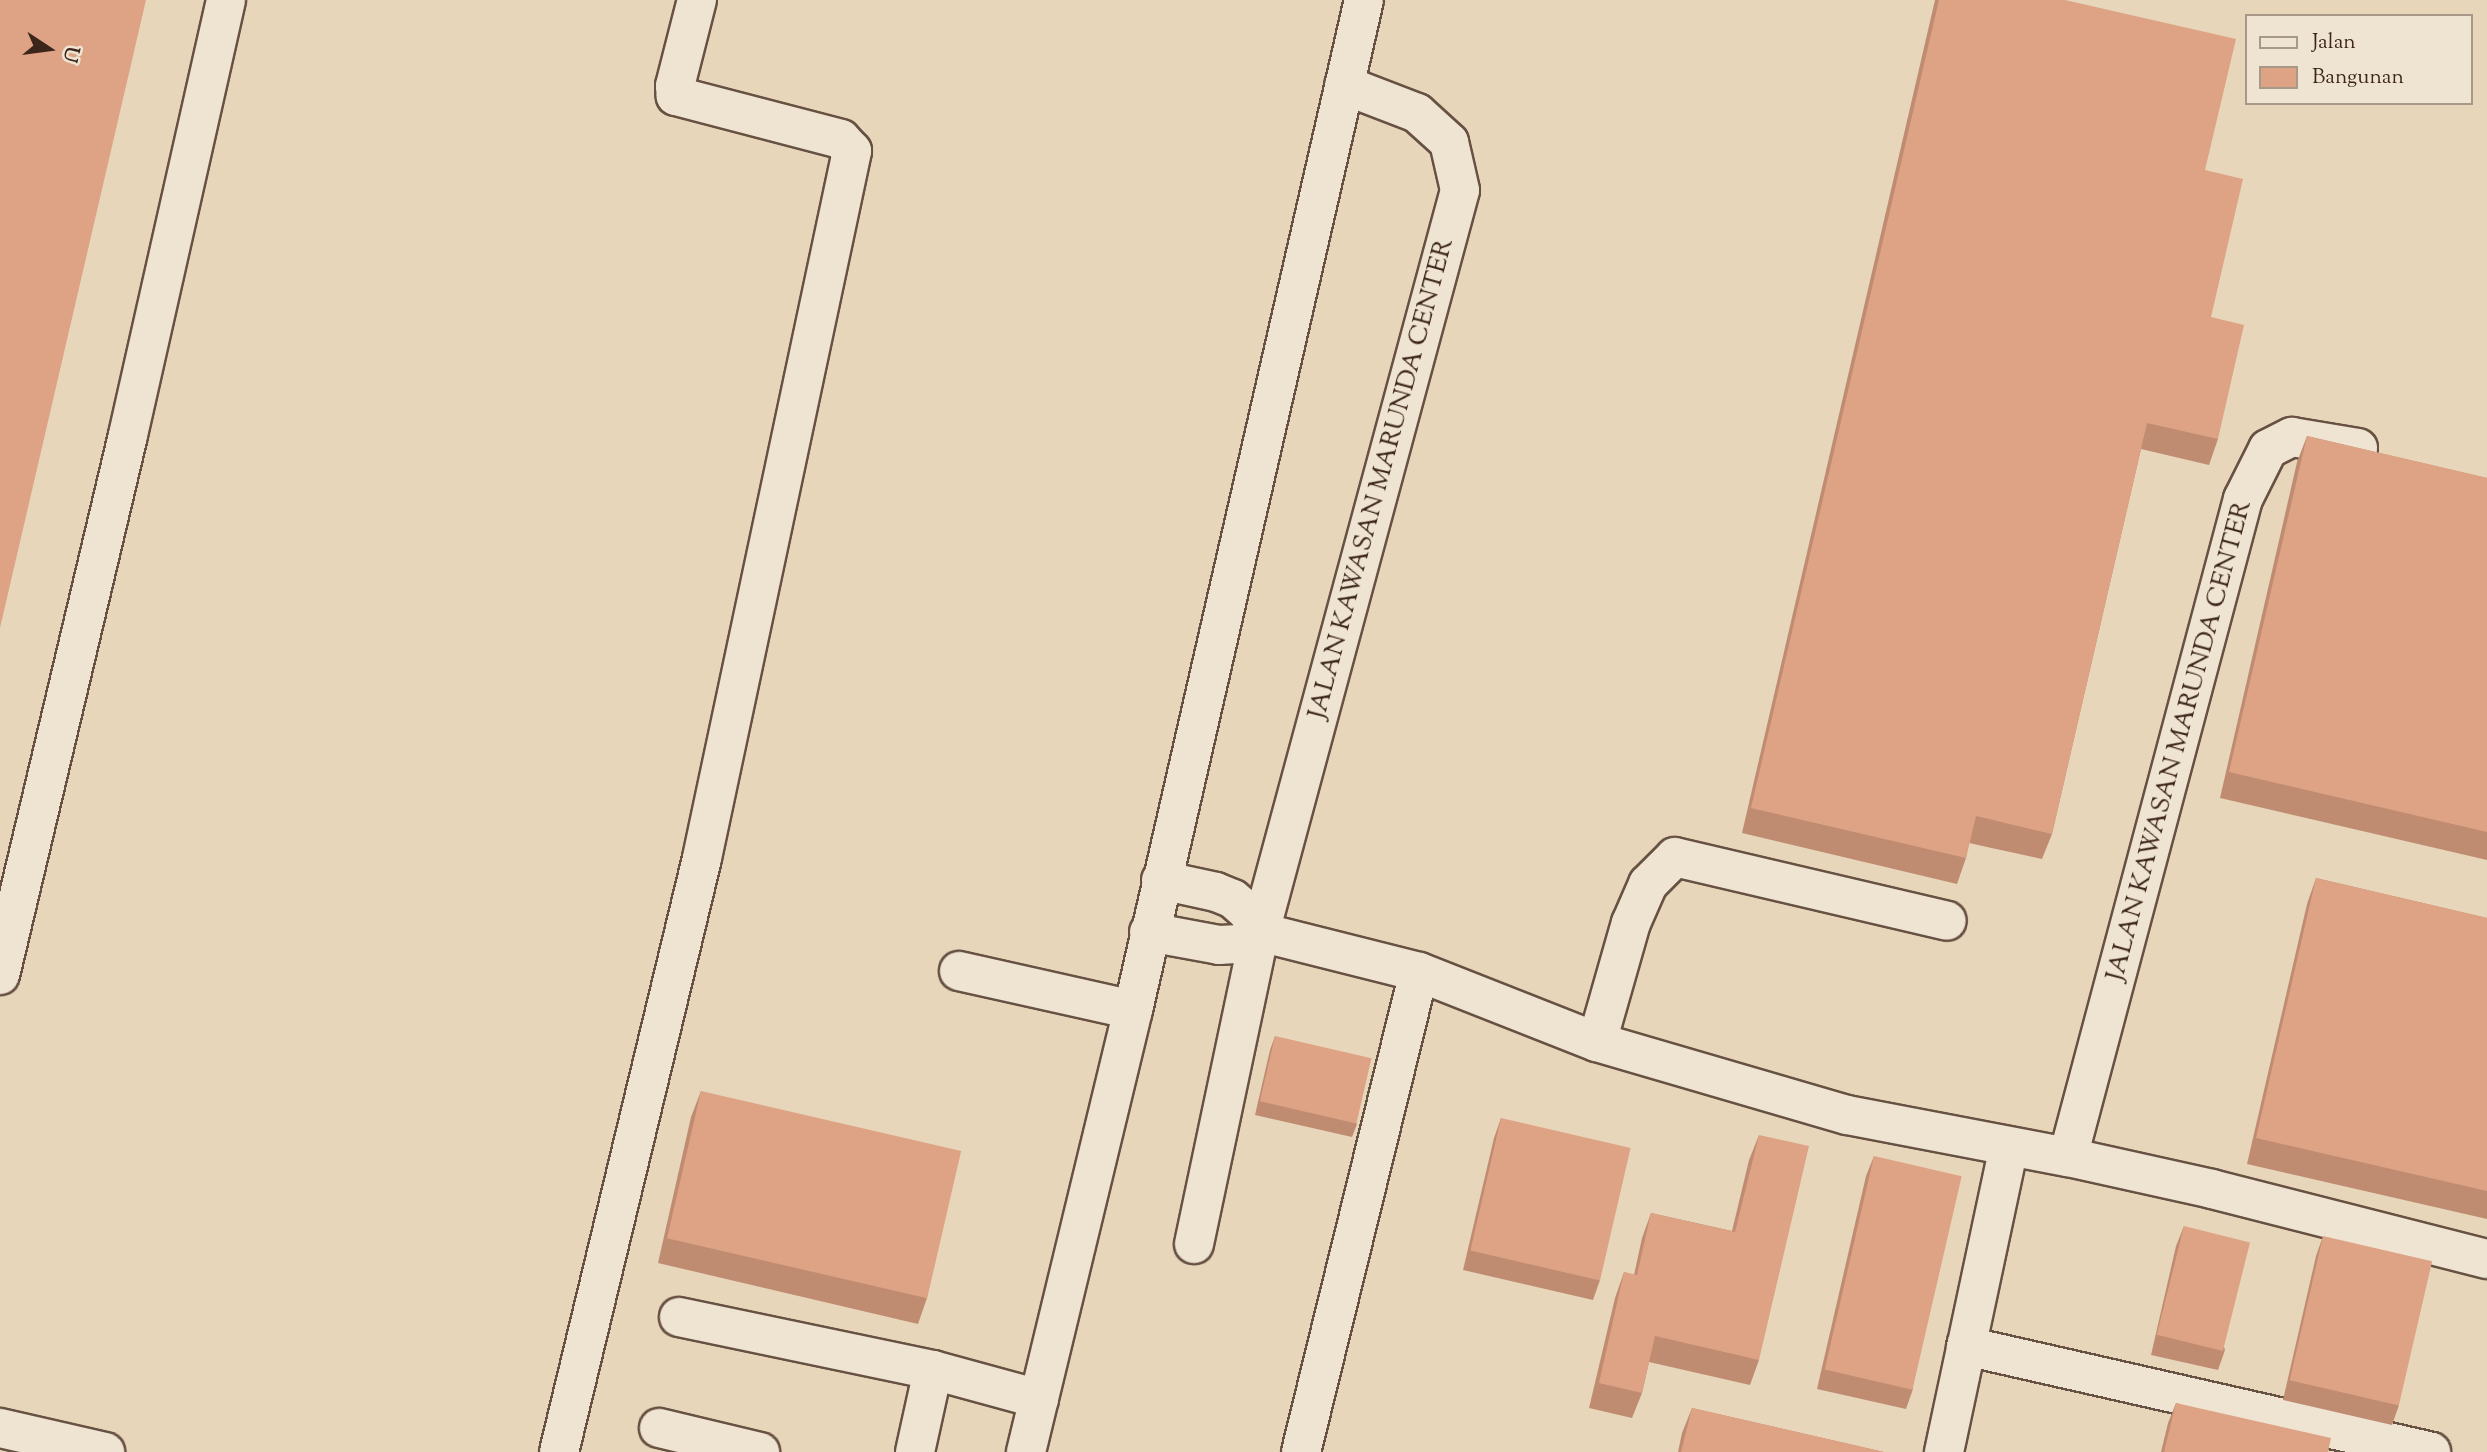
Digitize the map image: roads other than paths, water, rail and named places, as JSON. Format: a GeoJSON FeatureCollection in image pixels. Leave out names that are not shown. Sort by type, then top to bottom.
{"type":"FeatureCollection","features":[{"type":"Feature","properties":{"kind":"lane"},"geometry":{"type":"LineString","coordinates":[[0,975],[131,421],[226,0]]}},
{"type":"Feature","properties":{"kind":"lane"},"geometry":{"type":"LineString","coordinates":[[559,1452],[702,858],[852,151],[841,139],[676,96],[675,86],[696,0]]}},
{"type":"Feature","properties":{"kind":"lane"},"geometry":{"type":"LineString","coordinates":[[1026,1452],[1133,1010],[1364,0]]}},
{"type":"Feature","properties":{"kind":"lane","name":"JALAN KAWASAN MARUNDA CENTER"},"geometry":{"type":"LineString","coordinates":[[1194,1244],[1260,932],[1460,190],[1449,142],[1418,113],[1344,85]]}},
{"type":"Feature","properties":{"kind":"lane","name":"JALAN KAWASAN MARUNDA CENTER"},"geometry":{"type":"LineString","coordinates":[[2068,1157],[2243,499],[2268,449],[2292,437],[2392,456]]}},
{"type":"Feature","properties":{"kind":"lane"},"geometry":{"type":"LineString","coordinates":[[1597,1042],[1631,923],[1648,884],[1675,857],[1947,921]]}},
{"type":"Feature","properties":{"kind":"lane"},"geometry":{"type":"LineString","coordinates":[[1161,880],[1216,892],[1233,899],[1247,911],[1260,932],[1419,972],[1597,1042],[1847,1115],[2068,1157],[2212,1189],[2487,1259]]}},
{"type":"Feature","properties":{"kind":"lane"},"geometry":{"type":"LineString","coordinates":[[1149,932],[1219,944],[1240,944],[1260,932]]}},
{"type":"Feature","properties":{"kind":"lane"},"geometry":{"type":"LineString","coordinates":[[959,971],[1133,1010]]}},
{"type":"Feature","properties":{"kind":"lane"},"geometry":{"type":"LineString","coordinates":[[1301,1452],[1419,972]]}},
{"type":"Feature","properties":{"kind":"lane"},"geometry":{"type":"LineString","coordinates":[[1944,1452],[2009,1147]]}},
{"type":"Feature","properties":{"kind":"lane"},"geometry":{"type":"LineString","coordinates":[[679,1317],[933,1370],[1039,1399]]}},
{"type":"Feature","properties":{"kind":"lane"},"geometry":{"type":"LineString","coordinates":[[1966,1346],[2431,1452]]}},
{"type":"Feature","properties":{"kind":"lane"},"geometry":{"type":"LineString","coordinates":[[915,1452],[933,1370]]}},
{"type":"Feature","properties":{"kind":"lane"},"geometry":{"type":"LineString","coordinates":[[0,1428],[105,1452]]}},
{"type":"Feature","properties":{"kind":"lane"},"geometry":{"type":"LineString","coordinates":[[659,1428],[760,1452]]}}]}
